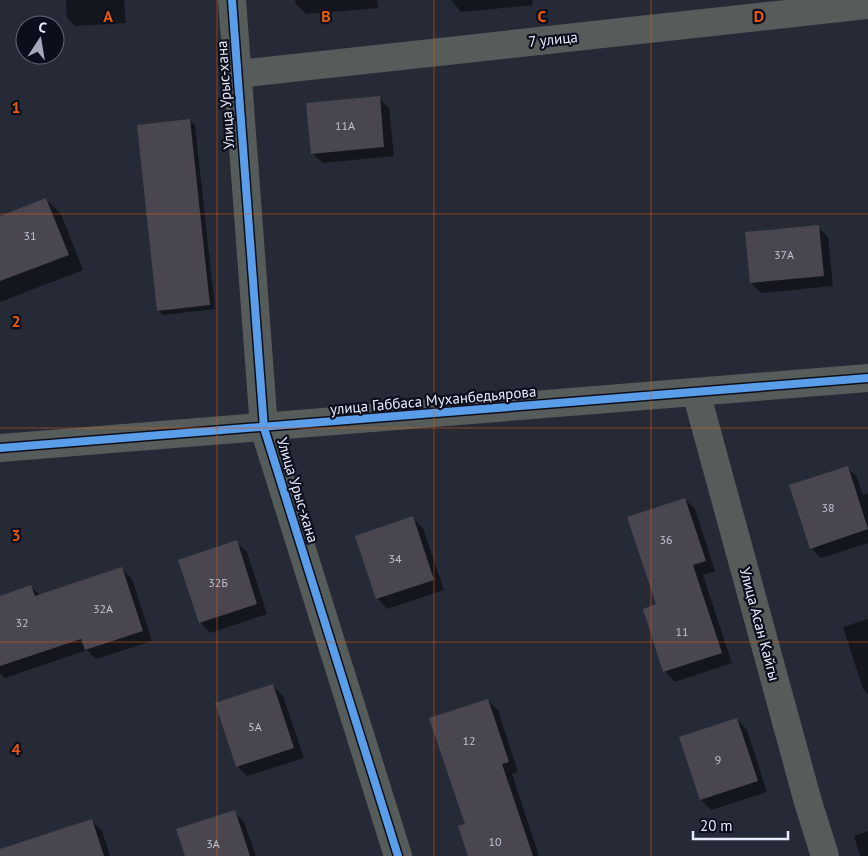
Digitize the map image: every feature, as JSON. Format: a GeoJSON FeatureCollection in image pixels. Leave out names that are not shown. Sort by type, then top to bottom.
{"type":"FeatureCollection","features":[{"type":"Feature","properties":{"kind":"street","name":"Улица Урыс-хана"},"geometry":{"type":"LineString","coordinates":[[232,0],[264,428],[398,856]]}},
{"type":"Feature","properties":{"kind":"street","name":"7 улица"},"geometry":{"type":"LineString","coordinates":[[238,74],[868,5]]}},
{"type":"Feature","properties":{"kind":"street","name":"улица Габбаса Муханбедьярова"},"geometry":{"type":"LineString","coordinates":[[0,448],[868,378]]}},
{"type":"Feature","properties":{"kind":"street","name":"Улица Асан Кайгы"},"geometry":{"type":"LineString","coordinates":[[696,392],[808,802],[825,856]]}},
{"type":"Feature","properties":{"kind":"building"},"geometry":{"type":"Polygon","coordinates":[[[380,96],[384,147],[311,154],[306,103],[380,96]]]}},
{"type":"Feature","properties":{"kind":"building"},"geometry":{"type":"Polygon","coordinates":[[[190,119],[210,305],[157,311],[137,125],[190,119]]]}},
{"type":"Feature","properties":{"kind":"building"},"geometry":{"type":"Polygon","coordinates":[[[46,198],[69,255],[0,281],[0,216],[46,198]]]}},
{"type":"Feature","properties":{"kind":"building"},"geometry":{"type":"Polygon","coordinates":[[[819,225],[824,276],[750,283],[745,232],[819,225]]]}},
{"type":"Feature","properties":{"kind":"building"},"geometry":{"type":"Polygon","coordinates":[[[848,466],[868,529],[810,549],[789,485],[848,466]]]}},
{"type":"Feature","properties":{"kind":"building"},"geometry":{"type":"Polygon","coordinates":[[[685,498],[706,561],[693,565],[722,653],[663,672],[643,609],[656,604],[627,517],[685,498]]]}},
{"type":"Feature","properties":{"kind":"building"},"geometry":{"type":"Polygon","coordinates":[[[413,516],[434,580],[376,599],[355,536],[413,516]]]}},
{"type":"Feature","properties":{"kind":"building"},"geometry":{"type":"Polygon","coordinates":[[[237,540],[257,604],[199,623],[178,560],[237,540]]]}},
{"type":"Feature","properties":{"kind":"building"},"geometry":{"type":"Polygon","coordinates":[[[122,567],[143,631],[85,650],[81,639],[0,666],[0,596],[31,585],[35,596],[122,567]]]}},
{"type":"Feature","properties":{"kind":"building"},"geometry":{"type":"Polygon","coordinates":[[[273,684],[294,748],[236,767],[215,703],[273,684]]]}},
{"type":"Feature","properties":{"kind":"building"},"geometry":{"type":"Polygon","coordinates":[[[488,699],[509,762],[502,764],[533,856],[468,856],[458,826],[465,824],[429,718],[488,699]]]}},
{"type":"Feature","properties":{"kind":"building"},"geometry":{"type":"Polygon","coordinates":[[[737,718],[758,781],[700,800],[679,737],[737,718]]]}},
{"type":"Feature","properties":{"kind":"building"},"geometry":{"type":"Polygon","coordinates":[[[235,810],[250,856],[185,856],[176,829],[235,810]]]}},
{"type":"Feature","properties":{"kind":"building"},"geometry":{"type":"Polygon","coordinates":[[[92,819],[104,856],[0,856],[0,849],[92,819]]]}},
{"type":"Feature","properties":{"kind":"cycle path"},"geometry":{"type":"LineString","coordinates":[[232,0],[264,428],[398,856]]}},
{"type":"Feature","properties":{"kind":"cycle path"},"geometry":{"type":"LineString","coordinates":[[0,448],[868,378]]}}]}
